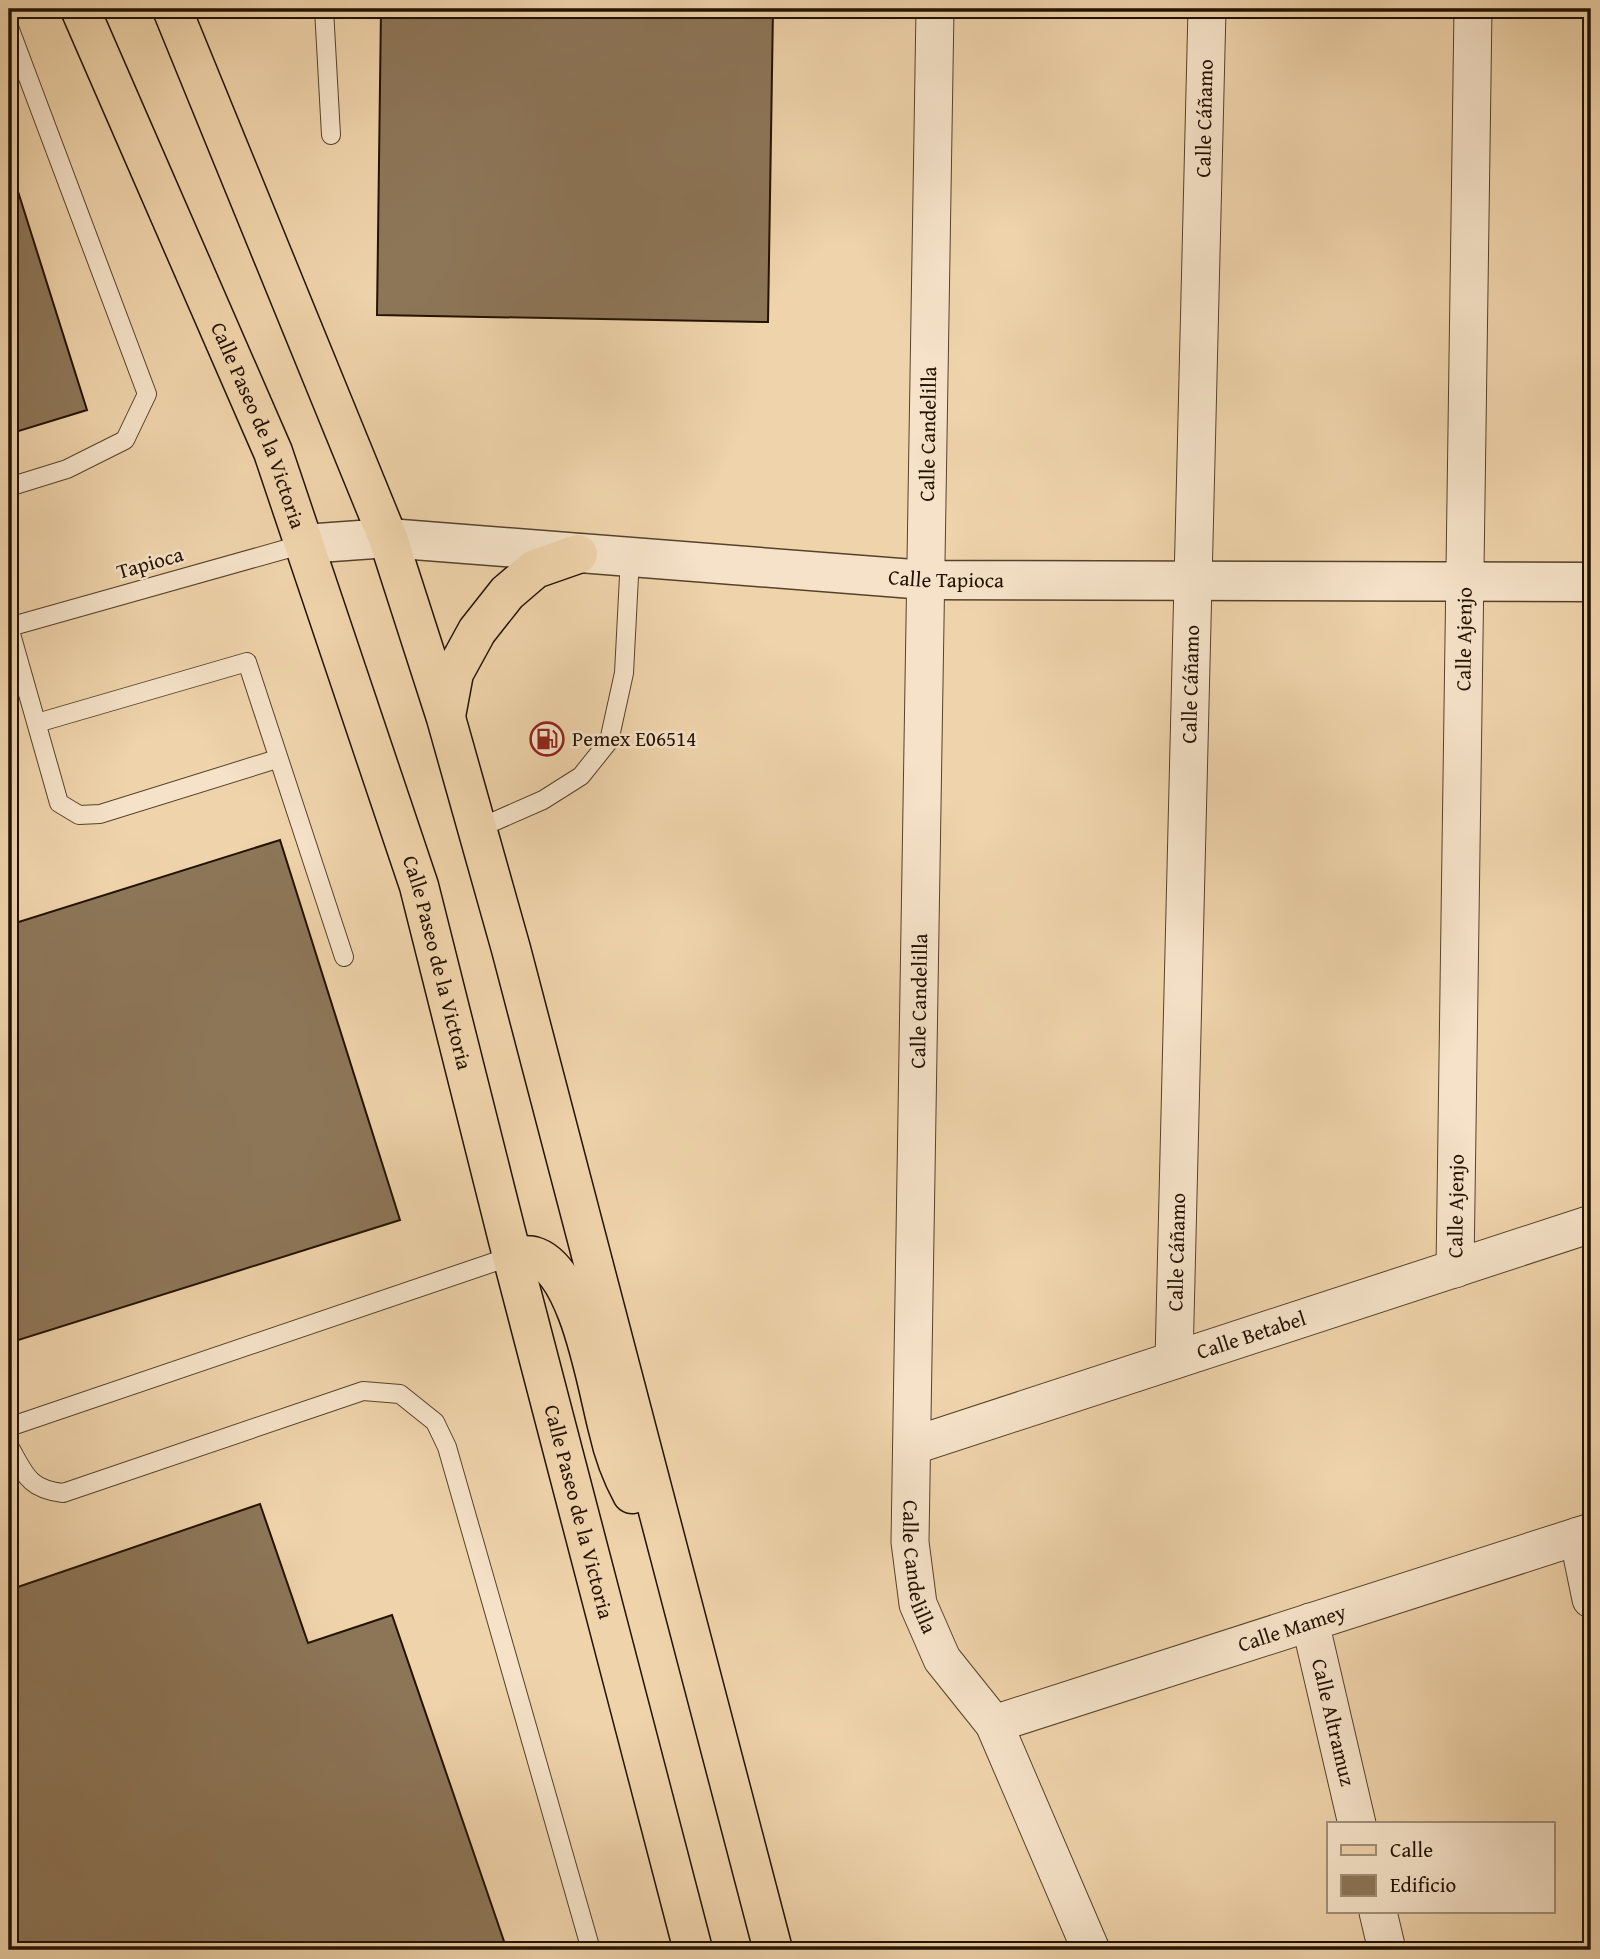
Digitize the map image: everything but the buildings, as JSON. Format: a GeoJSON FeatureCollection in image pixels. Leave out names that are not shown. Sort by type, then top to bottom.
{"type":"FeatureCollection","features":[{"type":"Feature","properties":{"kind":"main road","name":"Calle Paseo de la Victoria"},"geometry":{"type":"LineString","coordinates":[[80,9],[273,452],[419,886],[512,1256],[693,1950]]}},
{"type":"Feature","properties":{"kind":"main road"},"geometry":{"type":"LineString","coordinates":[[172,9],[388,538],[446,719],[511,949],[773,1950]]}},
{"type":"Feature","properties":{"kind":"main road"},"geometry":{"type":"LineString","coordinates":[[446,719],[454,673],[477,631],[500,603],[535,569],[578,554]]}},
{"type":"Feature","properties":{"kind":"main road"},"geometry":{"type":"LineString","coordinates":[[512,1256],[534,1256],[555,1270],[573,1299],[622,1476],[639,1506],[667,1545]]}},
{"type":"Feature","properties":{"kind":"street","name":"Calle Candelilla"},"geometry":{"type":"LineString","coordinates":[[935,9],[910,1542],[918,1605],[942,1659],[993,1724],[1091,1950]]}},
{"type":"Feature","properties":{"kind":"street","name":"Calle Cáñamo"},"geometry":{"type":"LineString","coordinates":[[1174,1360],[1208,9]]}},
{"type":"Feature","properties":{"kind":"street","name":"Calle Ajenjo"},"geometry":{"type":"LineString","coordinates":[[1455,1269],[1473,9]]}},
{"type":"Feature","properties":{"kind":"street","name":"Calle Tapioca"},"geometry":{"type":"LineString","coordinates":[[304,544],[388,538],[926,580],[1591,582]]}},
{"type":"Feature","properties":{"kind":"street","name":"Calle Betabel"},"geometry":{"type":"LineString","coordinates":[[912,1446],[1591,1224]]}},
{"type":"Feature","properties":{"kind":"street","name":"Calle Mamey"},"geometry":{"type":"LineString","coordinates":[[993,1724],[1585,1534]]}},
{"type":"Feature","properties":{"kind":"street"},"geometry":{"type":"LineString","coordinates":[[1585,1534],[1591,1600]]}},
{"type":"Feature","properties":{"kind":"street","name":"Calle Altramuz"},"geometry":{"type":"LineString","coordinates":[[1310,1622],[1357,1822]]}},
{"type":"Feature","properties":{"kind":"street"},"geometry":{"type":"LineString","coordinates":[[1378,1913],[1387,1950]]}},
{"type":"Feature","properties":{"kind":"lane"},"geometry":{"type":"LineString","coordinates":[[324,9],[331,135]]}},
{"type":"Feature","properties":{"kind":"lane"},"geometry":{"type":"LineString","coordinates":[[9,27],[147,394],[125,440],[67,469],[9,487]]}},
{"type":"Feature","properties":{"kind":"lane","name":"Tapioca"},"geometry":{"type":"LineString","coordinates":[[9,627],[304,544]]}},
{"type":"Feature","properties":{"kind":"lane"},"geometry":{"type":"LineString","coordinates":[[477,830],[542,800],[581,776],[609,741],[624,673],[630,557]]}},
{"type":"Feature","properties":{"kind":"lane"},"geometry":{"type":"LineString","coordinates":[[9,627],[59,803],[79,814],[100,814],[277,759]]}},
{"type":"Feature","properties":{"kind":"lane"},"geometry":{"type":"LineString","coordinates":[[37,723],[247,662],[344,957]]}},
{"type":"Feature","properties":{"kind":"lane"},"geometry":{"type":"LineString","coordinates":[[9,1427],[512,1256]]}},
{"type":"Feature","properties":{"kind":"lane"},"geometry":{"type":"LineString","coordinates":[[9,1446],[27,1476],[43,1491],[63,1493],[363,1391],[400,1394],[435,1422],[447,1447],[591,1950]]}},
{"type":"Feature","properties":{"kind":"place","name":"Pemex E06514"},"geometry":{"type":"Point","coordinates":[547,739]}}]}
